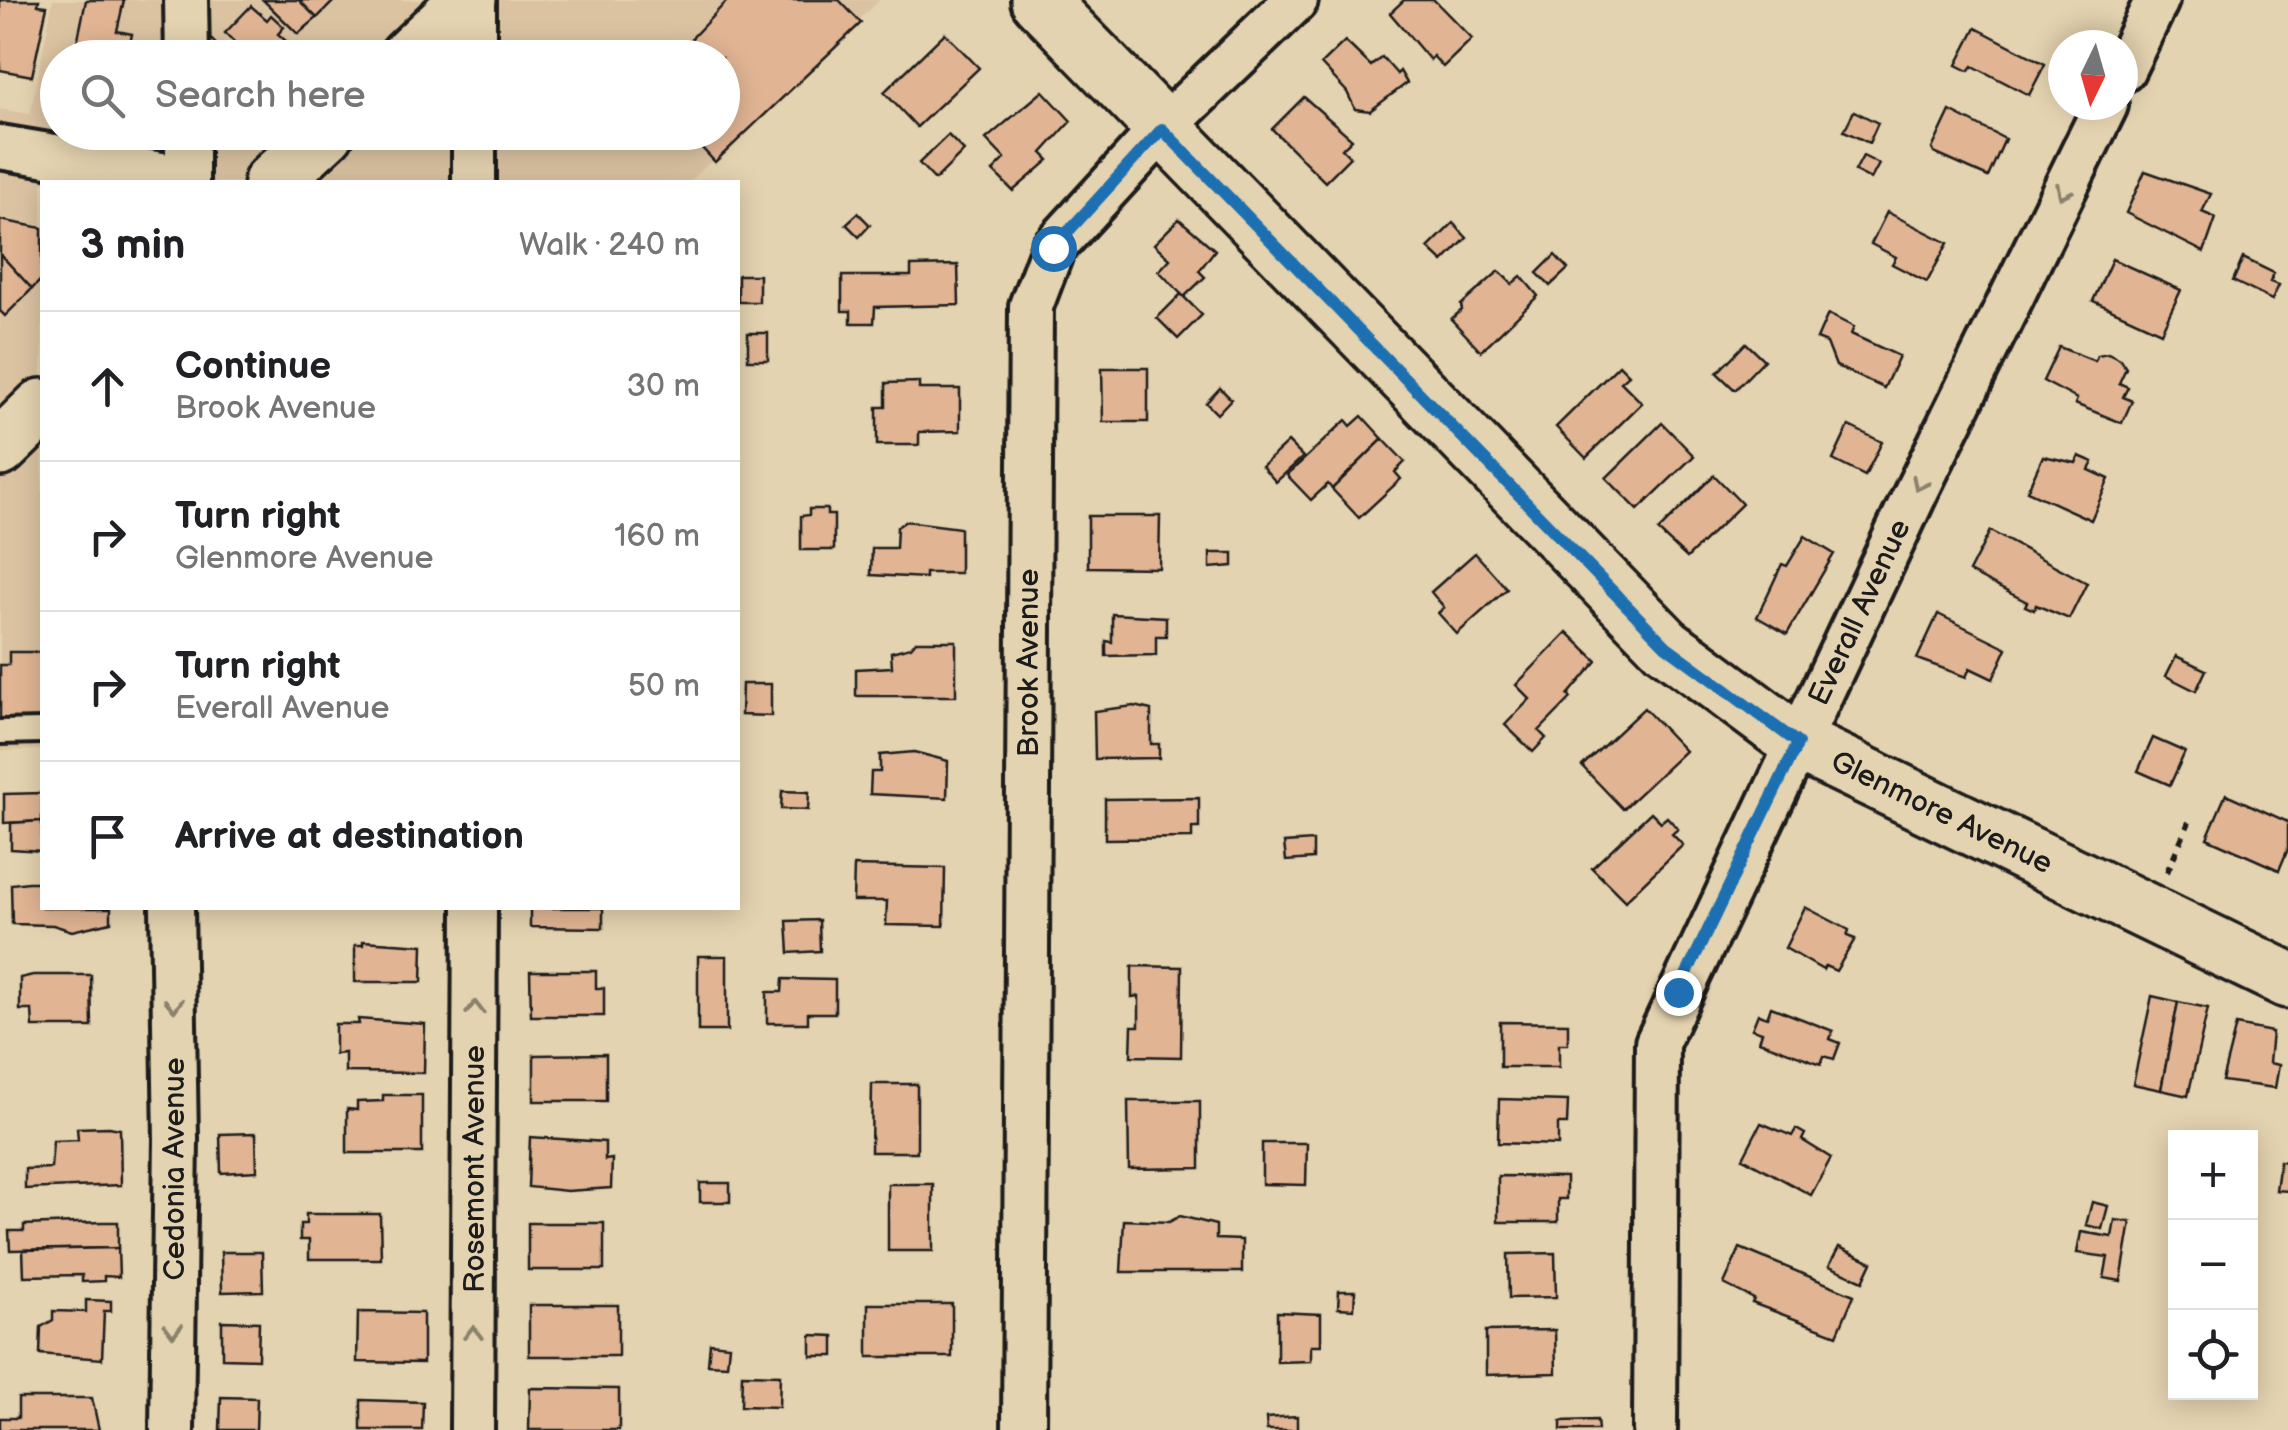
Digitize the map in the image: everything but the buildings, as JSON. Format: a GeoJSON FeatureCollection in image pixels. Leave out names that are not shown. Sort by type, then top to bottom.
{"type":"FeatureCollection","features":[{"type":"Feature","properties":{"kind":"street"},"geometry":{"type":"LineString","coordinates":[[186,0],[187,40]]}},
{"type":"Feature","properties":{"kind":"street"},"geometry":{"type":"LineString","coordinates":[[426,40],[471,0]]}},
{"type":"Feature","properties":{"kind":"street"},"geometry":{"type":"LineString","coordinates":[[471,0],[473,40]]}},
{"type":"Feature","properties":{"kind":"street","name":"Glenmore Avenue"},"geometry":{"type":"LineString","coordinates":[[1038,0],[1666,646],[1798,743],[2288,980]]}},
{"type":"Feature","properties":{"kind":"street","name":"Brook Avenue"},"geometry":{"type":"LineString","coordinates":[[1024,1430],[1031,306],[1053,248],[1162,129],[1296,0]]}},
{"type":"Feature","properties":{"kind":"street"},"geometry":{"type":"LineString","coordinates":[[2138,39],[2157,0]]}},
{"type":"Feature","properties":{"kind":"street","name":"Everall Avenue"},"geometry":{"type":"LineString","coordinates":[[1655,1430],[1657,1043],[2099,120]]}},
{"type":"Feature","properties":{"kind":"street"},"geometry":{"type":"LineString","coordinates":[[0,147],[186,180],[186,150]]}},
{"type":"Feature","properties":{"kind":"street"},"geometry":{"type":"LineString","coordinates":[[274,180],[307,150]]}},
{"type":"Feature","properties":{"kind":"street"},"geometry":{"type":"LineString","coordinates":[[474,150],[474,180]]}},
{"type":"Feature","properties":{"kind":"street"},"geometry":{"type":"LineString","coordinates":[[0,448],[40,409]]}},
{"type":"Feature","properties":{"kind":"street","name":"Cedonia Avenue"},"geometry":{"type":"LineString","coordinates":[[172,910],[176,1139],[172,1430]]}},
{"type":"Feature","properties":{"kind":"street","name":"Rosemont Avenue"},"geometry":{"type":"LineString","coordinates":[[472,1430],[475,910]]}},
{"type":"Feature","properties":{"kind":"lane"},"geometry":{"type":"LineString","coordinates":[[0,732],[40,731]]}},
{"type":"Feature","properties":{"kind":"path"},"geometry":{"type":"LineString","coordinates":[[2149,911],[2189,822]]}},
{"type":"Feature","properties":{"kind":"shaded area"},"geometry":{"type":"Polygon","coordinates":[[[53,0],[880,0],[740,133],[740,40],[45,40],[53,0]]]}},
{"type":"Feature","properties":{"kind":"shaded area"},"geometry":{"type":"Polygon","coordinates":[[[40,64],[40,150],[723,150],[691,180],[40,180],[40,750],[0,751],[0,109],[30,114],[40,64]]]}},
{"type":"Feature","properties":{"kind":"route"},"geometry":{"type":"LineString","coordinates":[[1053,248],[1162,129],[1666,646],[1798,743],[1678,992]]}}]}
